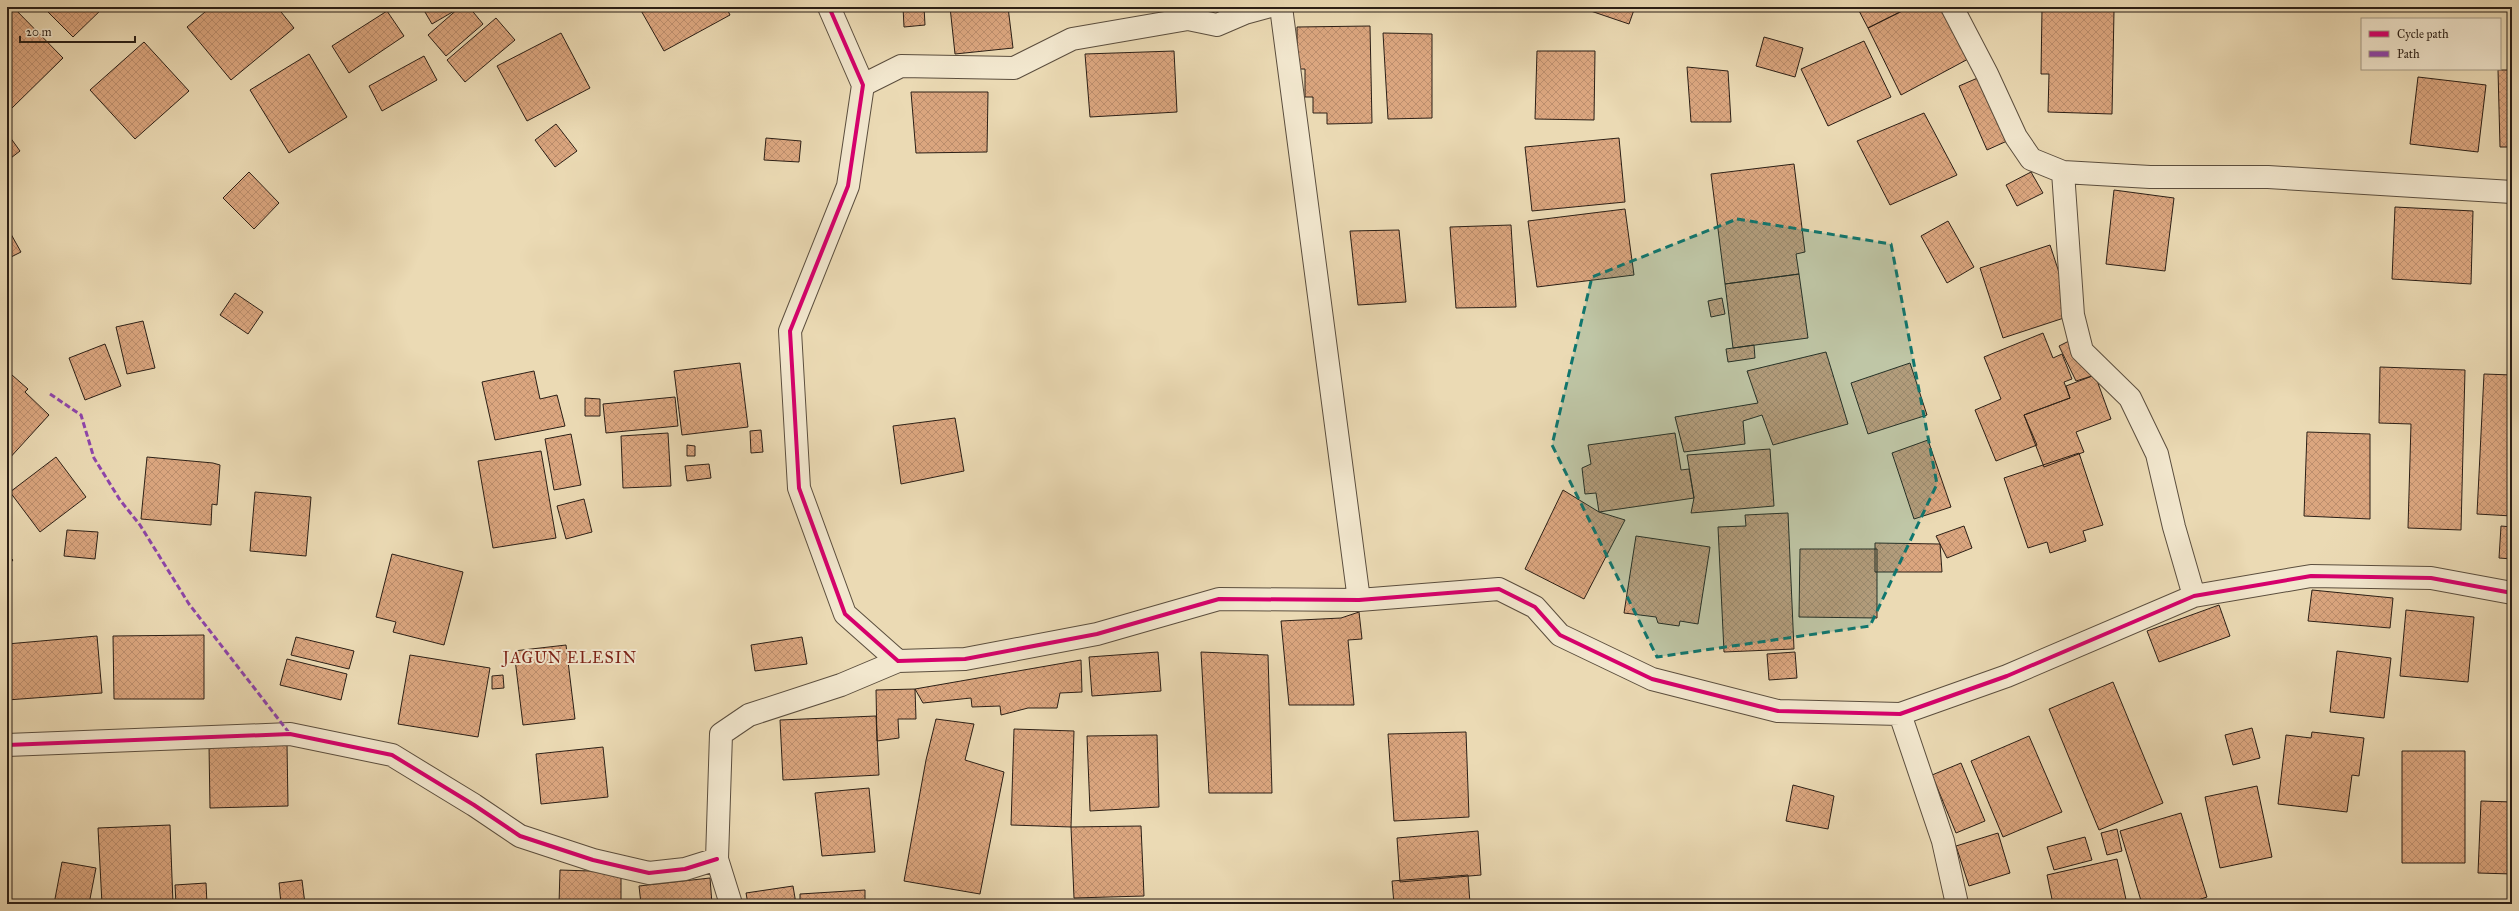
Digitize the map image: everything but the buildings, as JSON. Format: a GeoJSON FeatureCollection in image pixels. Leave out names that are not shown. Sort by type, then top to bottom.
{"type":"FeatureCollection","features":[{"type":"Feature","properties":{"kind":"street"},"geometry":{"type":"LineString","coordinates":[[829,7],[863,84],[848,186],[790,331],[798,480],[799,488],[846,614],[898,661]]}},
{"type":"Feature","properties":{"kind":"street"},"geometry":{"type":"LineString","coordinates":[[863,84],[901,66],[1014,68],[1072,39],[1188,19],[1217,25],[1244,12],[1267,7]]}},
{"type":"Feature","properties":{"kind":"street"},"geometry":{"type":"LineString","coordinates":[[1281,7],[1359,600]]}},
{"type":"Feature","properties":{"kind":"street"},"geometry":{"type":"LineString","coordinates":[[1952,7],[1987,74],[2016,137],[2031,159],[2063,172],[2150,176],[2268,177],[2512,192]]}},
{"type":"Feature","properties":{"kind":"street"},"geometry":{"type":"LineString","coordinates":[[2063,172],[2073,315],[2082,350],[2130,398],[2157,454],[2174,527],[2194,596]]}},
{"type":"Feature","properties":{"kind":"street"},"geometry":{"type":"LineString","coordinates":[[731,904],[717,859],[721,734],[749,715],[842,685],[898,661],[965,659],[1081,637],[1219,599],[1359,600],[1499,589],[1535,607],[1560,635],[1652,679],[1778,712],[1900,714],[2007,676],[2194,596],[2311,576],[2431,578],[2512,593]]}},
{"type":"Feature","properties":{"kind":"street"},"geometry":{"type":"LineString","coordinates":[[1900,714],[1943,841],[1957,904]]}},
{"type":"Feature","properties":{"kind":"street"},"geometry":{"type":"LineString","coordinates":[[7,745],[290,734],[392,755],[474,805],[520,836],[593,860],[649,873],[685,869],[717,859]]}},
{"type":"Feature","properties":{"kind":"highlighted area"},"geometry":{"type":"Polygon","coordinates":[[[1737,219],[1891,244],[1937,484],[1870,626],[1657,657],[1552,445],[1592,277],[1737,219]]]}},
{"type":"Feature","properties":{"kind":"marked path"},"geometry":{"type":"LineString","coordinates":[[50,394],[81,415],[94,458],[120,500],[140,525],[189,604],[290,734]]}},
{"type":"Feature","properties":{"kind":"cycle path"},"geometry":{"type":"LineString","coordinates":[[829,7],[863,85],[848,186],[790,331],[799,488],[845,614],[898,661],[965,659],[1097,634],[1219,599],[1359,600],[1499,589],[1535,607],[1560,635],[1652,679],[1778,711],[1900,714],[2007,676],[2194,596],[2311,576],[2431,578],[2512,593]]}},
{"type":"Feature","properties":{"kind":"cycle path"},"geometry":{"type":"LineString","coordinates":[[7,745],[290,734],[392,755],[474,805],[520,836],[593,860],[649,873],[685,869],[717,859]]}},
{"type":"Feature","properties":{"kind":"district","name":"JAGUN ELESIN"},"geometry":{"type":"Point","coordinates":[570,657]}}]}
